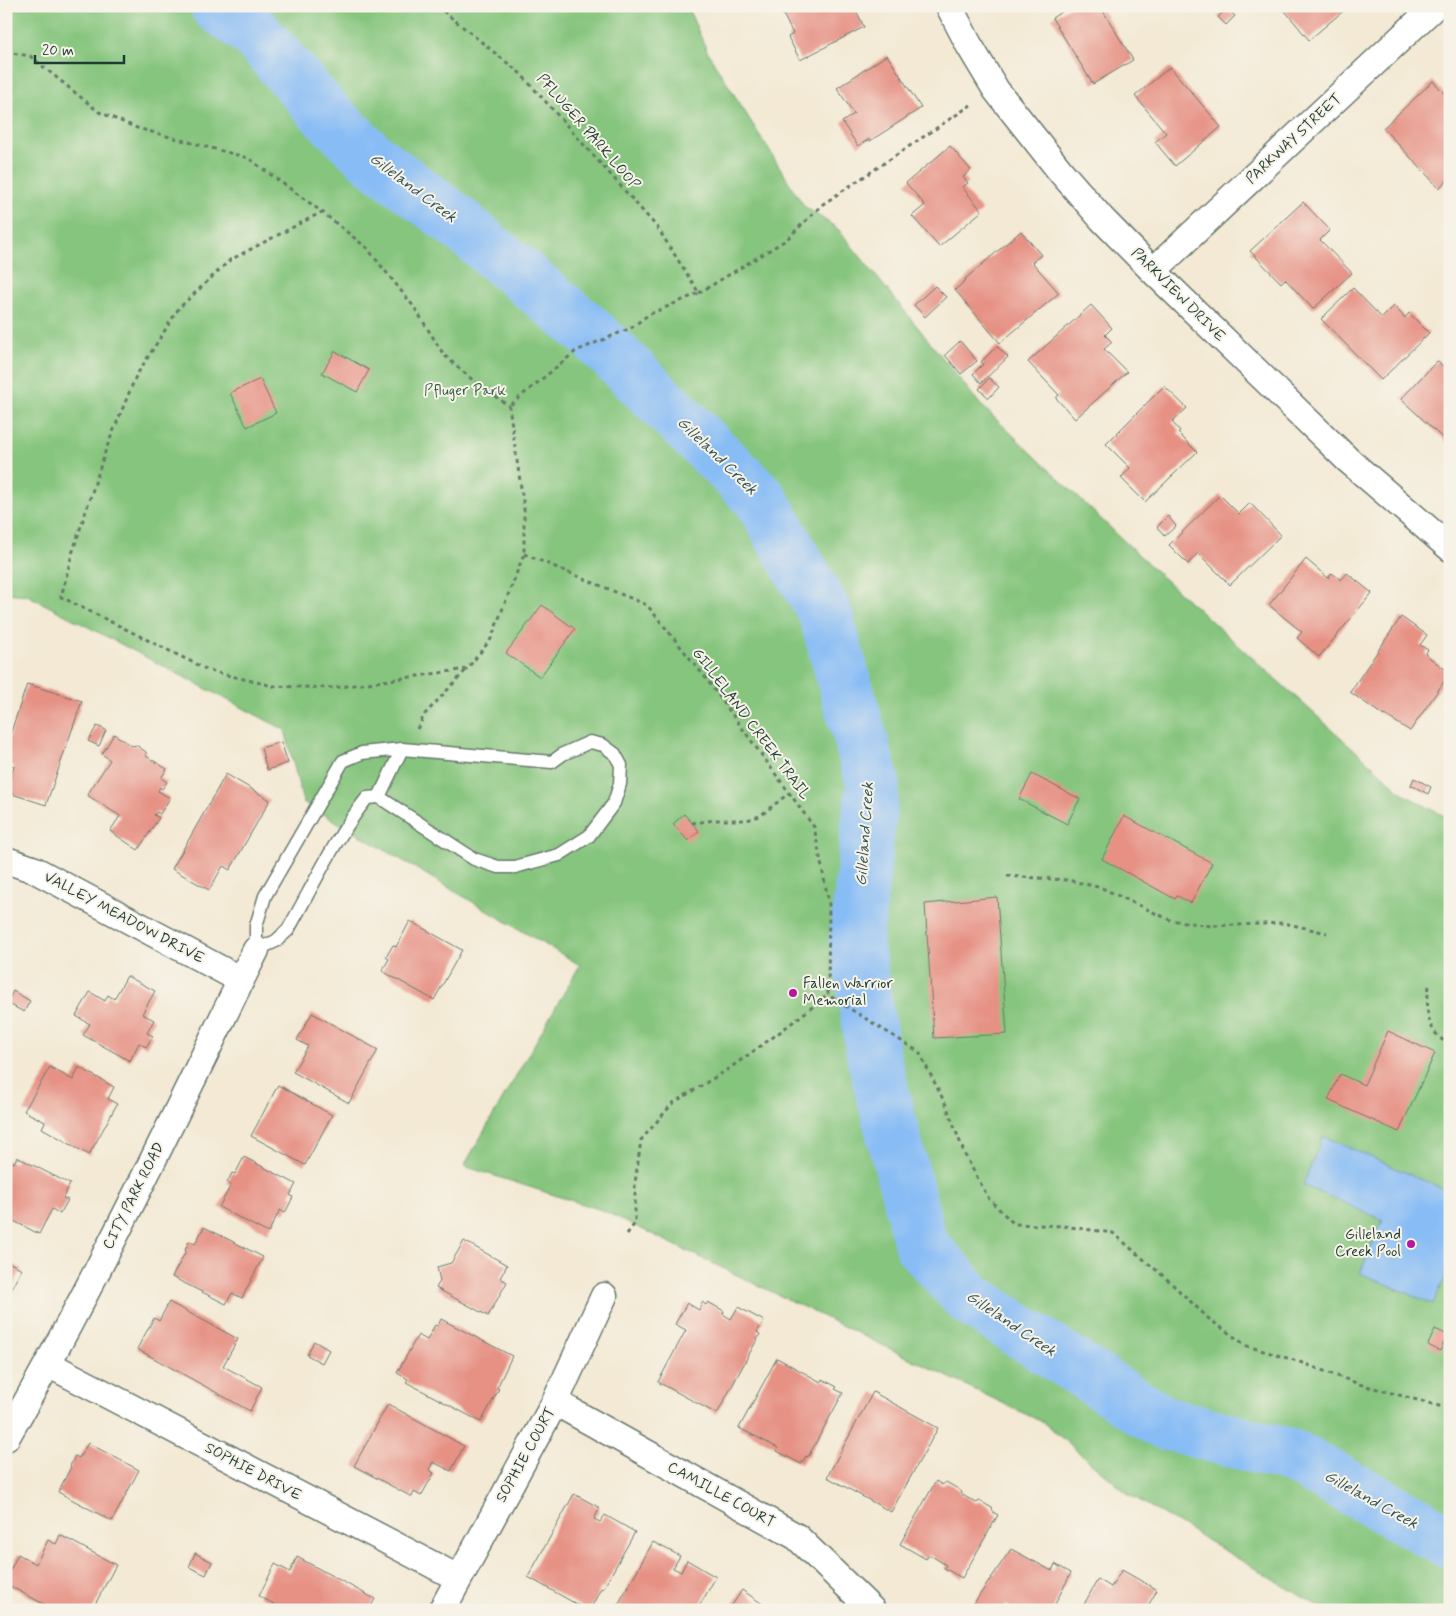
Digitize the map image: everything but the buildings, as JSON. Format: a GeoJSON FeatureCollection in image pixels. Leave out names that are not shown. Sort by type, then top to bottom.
{"type":"FeatureCollection","features":[{"type":"Feature","properties":{"kind":"street","name":"PARKVIEW DRIVE"},"geometry":{"type":"LineString","coordinates":[[949,6],[969,45],[996,90],[1061,172],[1102,219],[1348,460],[1450,548]]}},
{"type":"Feature","properties":{"kind":"street","name":"PARKWAY STREET"},"geometry":{"type":"LineString","coordinates":[[1153,271],[1436,6]]}},
{"type":"Feature","properties":{"kind":"street","name":"VALLEY MEADOW DRIVE"},"geometry":{"type":"LineString","coordinates":[[6,860],[35,870],[241,980]]}},
{"type":"Feature","properties":{"kind":"street","name":"CITY PARK ROAD"},"geometry":{"type":"LineString","coordinates":[[6,1438],[48,1364],[147,1172],[256,950]]}},
{"type":"Feature","properties":{"kind":"street","name":"SOPHIE COURT"},"geometry":{"type":"LineString","coordinates":[[442,1610],[555,1402],[604,1296]]}},
{"type":"Feature","properties":{"kind":"street","name":"SOPHIE DRIVE"},"geometry":{"type":"LineString","coordinates":[[48,1364],[458,1578]]}},
{"type":"Feature","properties":{"kind":"street","name":"CAMILLE COURT"},"geometry":{"type":"LineString","coordinates":[[555,1402],[798,1537],[872,1610]]}},
{"type":"Feature","properties":{"kind":"lane"},"geometry":{"type":"LineString","coordinates":[[590,742],[603,745],[615,754],[620,765],[620,784],[614,803],[588,836],[559,856],[515,867],[498,867],[474,859],[379,797],[367,798],[353,816],[288,930],[276,941],[256,950],[256,926],[265,896],[343,761],[362,753],[408,749],[552,762],[563,754],[590,742]]}},
{"type":"Feature","properties":{"kind":"lane"},"geometry":{"type":"LineString","coordinates":[[379,797],[408,749]]}},
{"type":"Feature","properties":{"kind":"path","name":"PFLUGER PARK LOOP"},"geometry":{"type":"LineString","coordinates":[[437,6],[521,74],[657,227],[699,294]]}},
{"type":"Feature","properties":{"kind":"path"},"geometry":{"type":"LineString","coordinates":[[6,52],[30,56],[100,112],[137,128],[248,158],[322,212],[367,248],[414,307],[444,356],[475,382],[509,406],[524,508],[524,554],[491,640],[467,670],[425,714],[417,726],[408,749]]}},
{"type":"Feature","properties":{"kind":"path"},"geometry":{"type":"LineString","coordinates":[[509,406],[576,351],[631,328],[648,315],[699,294],[786,240],[823,204],[976,102]]}},
{"type":"Feature","properties":{"kind":"path"},"geometry":{"type":"LineString","coordinates":[[322,212],[230,260],[179,308],[136,376],[110,440],[72,554],[61,597],[210,671],[274,686],[333,688],[467,670]]}},
{"type":"Feature","properties":{"kind":"path","name":"GILLELAND CREEK TRAIL"},"geometry":{"type":"LineString","coordinates":[[524,554],[647,606],[704,677],[814,828],[830,904],[828,995]]}},
{"type":"Feature","properties":{"kind":"path"},"geometry":{"type":"LineString","coordinates":[[692,823],[716,820],[747,820],[760,816],[789,793]]}},
{"type":"Feature","properties":{"kind":"path"},"geometry":{"type":"LineString","coordinates":[[1007,876],[1068,880],[1102,888],[1170,920],[1211,926],[1284,923],[1327,933]]}},
{"type":"Feature","properties":{"kind":"path"},"geometry":{"type":"LineString","coordinates":[[1429,986],[1426,1009],[1432,1029],[1450,1044]]}},
{"type":"Feature","properties":{"kind":"path"},"geometry":{"type":"LineString","coordinates":[[627,1234],[635,1223],[635,1183],[641,1140],[672,1103],[727,1070],[828,995],[919,1052],[946,1106],[965,1155],[988,1200],[1014,1224],[1063,1226],[1113,1233],[1169,1281],[1209,1319],[1247,1346],[1297,1361],[1359,1384],[1450,1409]]}},
{"type":"Feature","properties":{"kind":"green space","name":"Pfluger Park"},"geometry":{"type":"Polygon","coordinates":[[[6,6],[687,6],[708,53],[804,206],[838,229],[980,404],[1161,576],[1405,795],[1450,819],[1450,933],[1445,942],[1450,945],[1450,1610],[1325,1610],[1127,1493],[1044,1423],[604,1211],[464,1166],[580,965],[303,802],[285,730],[27,595],[6,593],[6,6]]]}},
{"type":"Feature","properties":{"kind":"water","name":"Gilleland Creek Pool"},"geometry":{"type":"Polygon","coordinates":[[[1323,1136],[1450,1192],[1450,1267],[1433,1304],[1360,1273],[1383,1220],[1303,1185],[1323,1136]]]}},
{"type":"Feature","properties":{"kind":"waterway","name":"Gilleland Creek"},"geometry":{"type":"LineString","coordinates":[[217,6],[254,32],[328,116],[372,158],[457,222],[590,332],[760,498],[825,613],[873,783],[856,940],[874,1059],[921,1245],[970,1299],[1162,1422],[1294,1457],[1450,1542]]}},
{"type":"Feature","properties":{"kind":"place","name":"Fallen Warrior Memorial"},"geometry":{"type":"Point","coordinates":[793,993]}},
{"type":"Feature","properties":{"kind":"place","name":"Gilleland Creek Pool"},"geometry":{"type":"Point","coordinates":[1411,1244]}}]}
